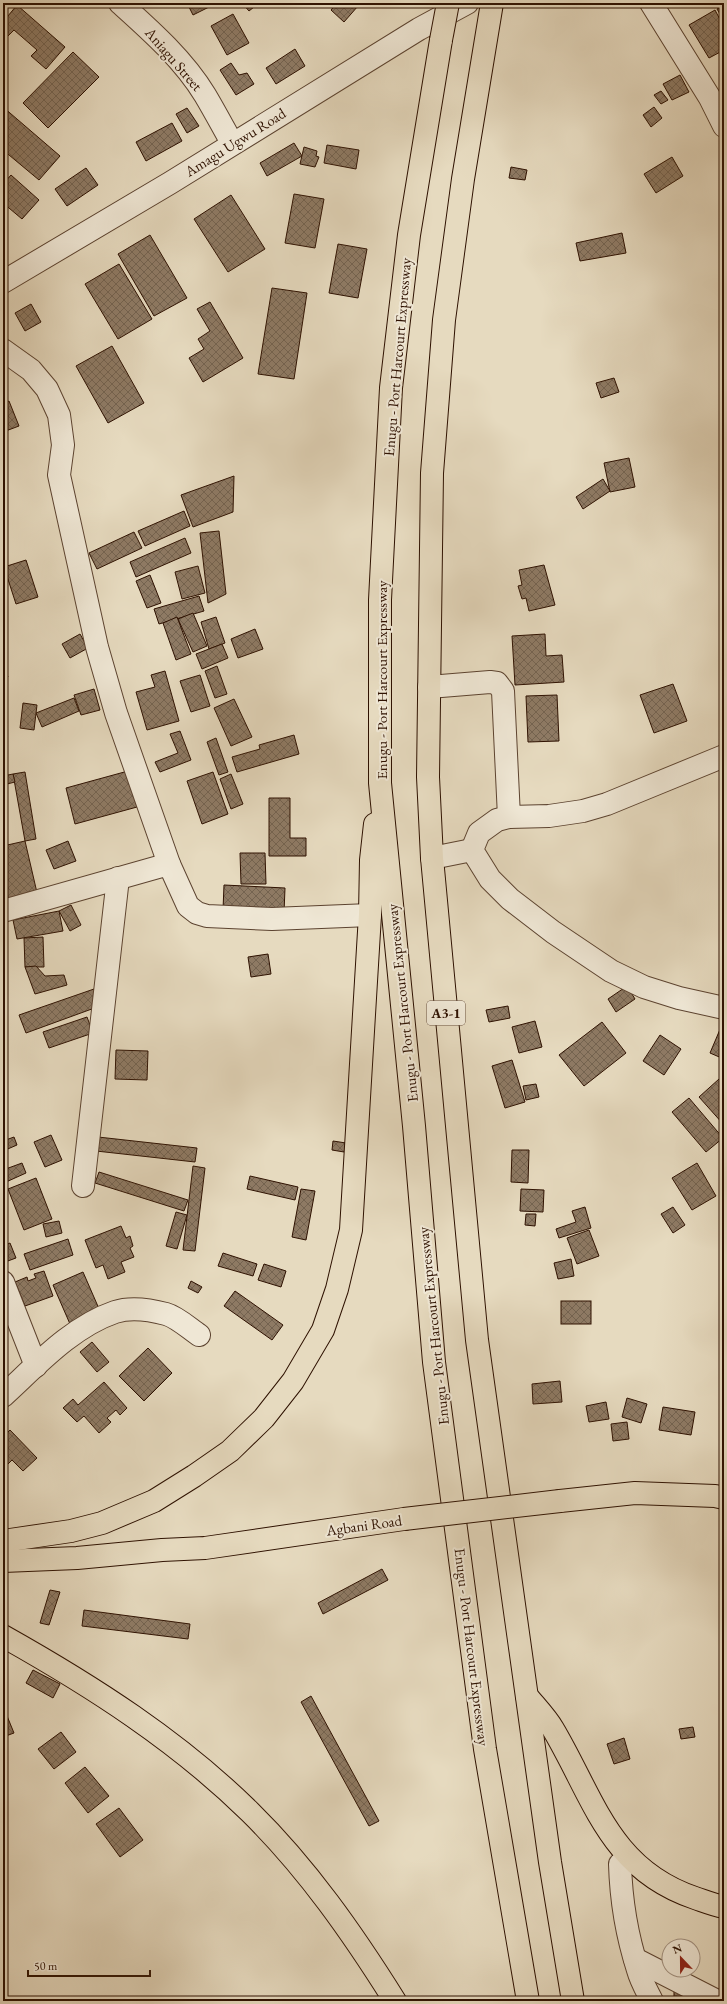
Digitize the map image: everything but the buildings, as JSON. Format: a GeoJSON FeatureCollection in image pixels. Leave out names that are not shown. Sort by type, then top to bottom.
{"type":"FeatureCollection","features":[{"type":"Feature","properties":{"kind":"main road","name":"Enugu - Port Harcourt Expressway"},"geometry":{"type":"LineString","coordinates":[[448,3],[409,235],[391,388],[380,600],[380,783],[414,1126],[434,1362],[485,1748],[528,2001]]}},
{"type":"Feature","properties":{"kind":"main road","name":"A3-1"},"geometry":{"type":"LineString","coordinates":[[490,12],[463,179],[444,320],[432,473],[428,777],[432,858],[477,1340],[550,1862],[573,2001]]}},
{"type":"Feature","properties":{"kind":"main road"},"geometry":{"type":"LineString","coordinates":[[3,1541],[55,1534],[90,1526],[129,1513],[154,1500],[230,1451],[264,1418],[293,1381],[323,1330],[338,1288],[351,1230],[370,915],[371,860],[380,783]]}},
{"type":"Feature","properties":{"kind":"main road","name":"Agbani Road"},"geometry":{"type":"LineString","coordinates":[[3,1561],[78,1558],[162,1550],[205,1548],[404,1520],[635,1493],[715,1496],[724,1498]]}},
{"type":"Feature","properties":{"kind":"main road"},"geometry":{"type":"LineString","coordinates":[[3,1636],[109,1698],[184,1754],[250,1812],[297,1862],[354,1936],[395,2001]]}},
{"type":"Feature","properties":{"kind":"main road"},"geometry":{"type":"LineString","coordinates":[[526,1694],[552,1728],[592,1805],[615,1841],[644,1872],[679,1892],[724,1907]]}},
{"type":"Feature","properties":{"kind":"street","name":"Amagu Ugwu Road"},"geometry":{"type":"LineString","coordinates":[[3,282],[170,183],[232,143],[419,29],[468,3]]}},
{"type":"Feature","properties":{"kind":"street"},"geometry":{"type":"LineString","coordinates":[[651,3],[710,98],[724,126]]}},
{"type":"Feature","properties":{"kind":"street","name":"Aniagu Street"},"geometry":{"type":"LineString","coordinates":[[130,7],[142,22],[180,62],[205,94],[232,143]]}},
{"type":"Feature","properties":{"kind":"street"},"geometry":{"type":"LineString","coordinates":[[3,350],[31,370],[47,389],[59,414],[63,445],[59,476],[97,647],[116,713],[169,864],[188,906],[197,913],[207,916],[272,919],[370,915]]}},
{"type":"Feature","properties":{"kind":"street"},"geometry":{"type":"LineString","coordinates":[[429,687],[490,682],[500,686],[504,698],[509,817]]}},
{"type":"Feature","properties":{"kind":"street"},"geometry":{"type":"LineString","coordinates":[[472,850],[479,833],[489,824],[509,817],[549,816],[583,811],[607,804],[724,756]]}},
{"type":"Feature","properties":{"kind":"street"},"geometry":{"type":"LineString","coordinates":[[432,858],[472,850]]}},
{"type":"Feature","properties":{"kind":"street"},"geometry":{"type":"LineString","coordinates":[[472,850],[490,879],[510,899],[553,932],[611,971],[644,987],[679,998],[724,1008]]}},
{"type":"Feature","properties":{"kind":"street"},"geometry":{"type":"LineString","coordinates":[[3,911],[169,864]]}},
{"type":"Feature","properties":{"kind":"street"},"geometry":{"type":"LineString","coordinates":[[83,1186],[118,878]]}},
{"type":"Feature","properties":{"kind":"street"},"geometry":{"type":"LineString","coordinates":[[3,1282],[36,1366]]}},
{"type":"Feature","properties":{"kind":"street"},"geometry":{"type":"LineString","coordinates":[[3,1396],[36,1366],[89,1324],[116,1312],[136,1309],[168,1314],[199,1335]]}},
{"type":"Feature","properties":{"kind":"street"},"geometry":{"type":"LineString","coordinates":[[620,1864],[620,1893],[638,1972],[652,2001]]}},
{"type":"Feature","properties":{"kind":"street"},"geometry":{"type":"LineString","coordinates":[[635,1959],[717,2001]]}}]}
